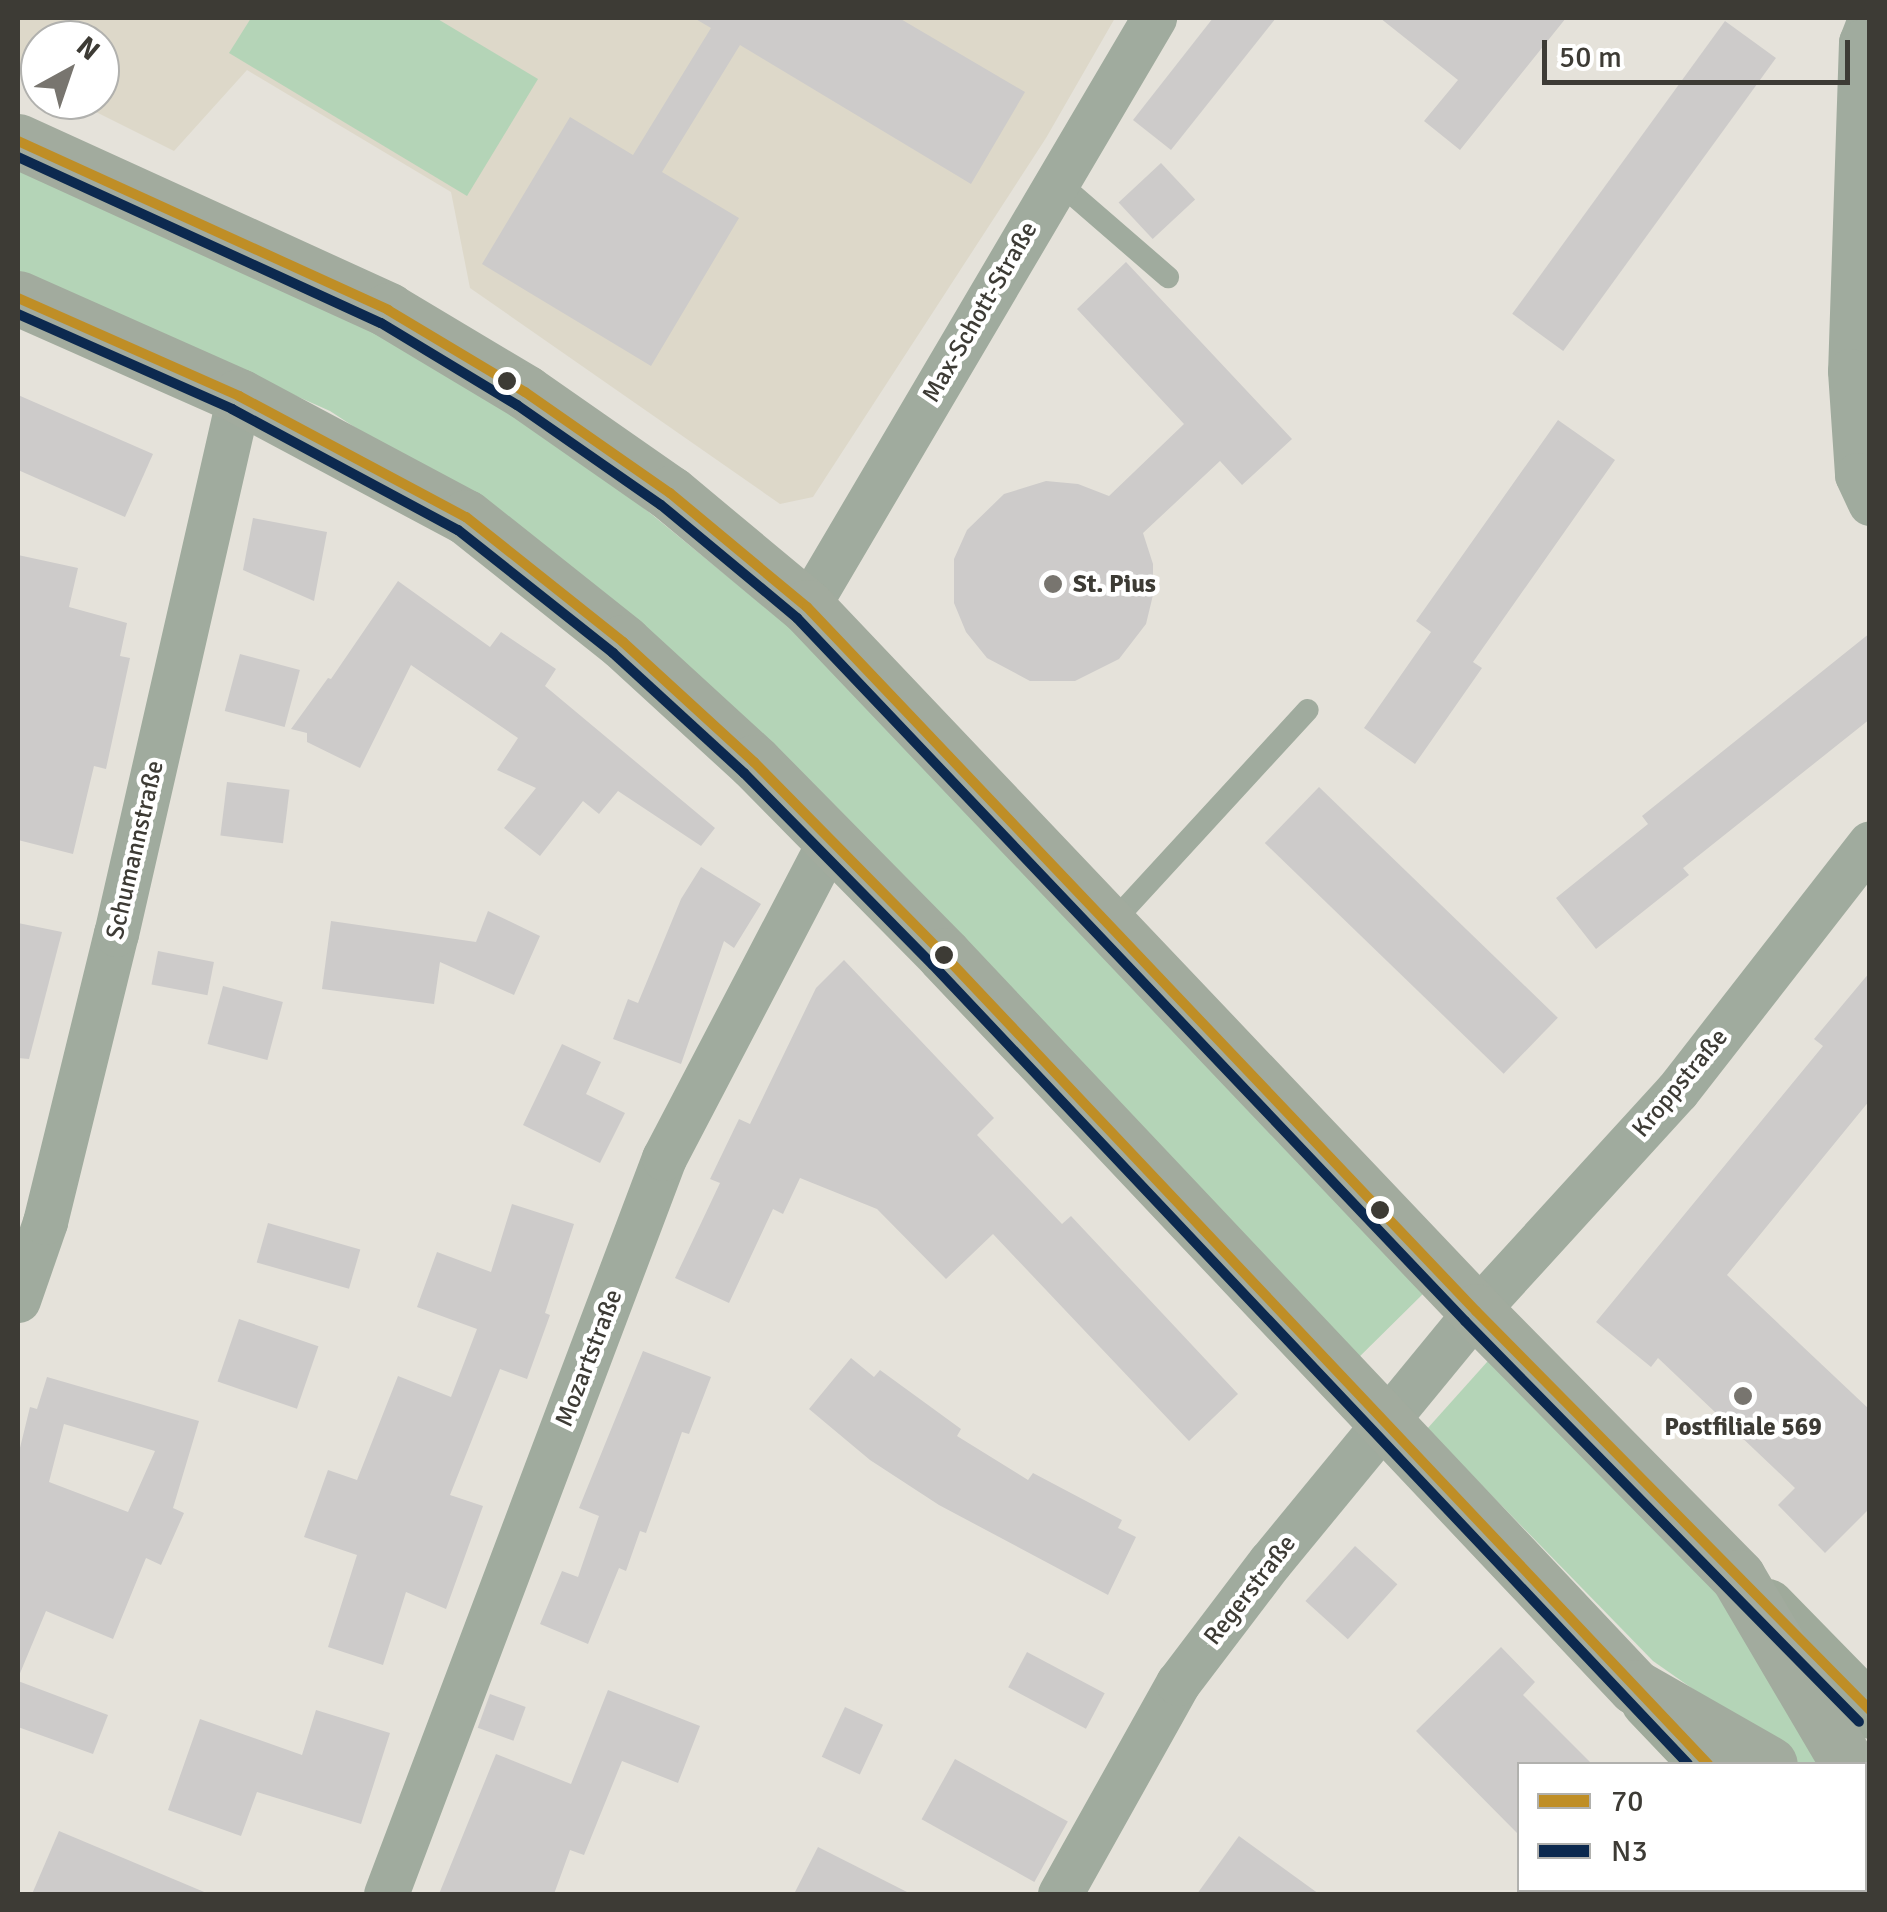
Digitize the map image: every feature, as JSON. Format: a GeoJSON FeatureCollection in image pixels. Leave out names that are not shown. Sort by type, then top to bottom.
{"type":"FeatureCollection","features":[{"type":"Feature","properties":{"kind":"main road"},"geometry":{"type":"LineString","coordinates":[[18,141],[388,310],[525,392],[670,494],[806,607],[1476,1311],[1870,1711]]}},
{"type":"Feature","properties":{"kind":"main road"},"geometry":{"type":"LineString","coordinates":[[18,298],[239,396],[466,517],[623,642],[831,839],[1706,1762]]}},
{"type":"Feature","properties":{"kind":"main road"},"geometry":{"type":"LineString","coordinates":[[1738,1576],[1847,1762]]}},
{"type":"Feature","properties":{"kind":"main road"},"geometry":{"type":"LineString","coordinates":[[1635,1688],[1766,1762]]}},
{"type":"Feature","properties":{"kind":"street","name":"Max-Schott-Straße"},"geometry":{"type":"LineString","coordinates":[[806,607],[1154,18]]}},
{"type":"Feature","properties":{"kind":"street"},"geometry":{"type":"LineString","coordinates":[[1858,31],[1850,371],[1858,475],[1870,503]]}},
{"type":"Feature","properties":{"kind":"street","name":"Schumannstraße"},"geometry":{"type":"LineString","coordinates":[[18,1300],[45,1222],[108,970],[239,396]]}},
{"type":"Feature","properties":{"kind":"street","name":"Mozartstraße"},"geometry":{"type":"LineString","coordinates":[[386,1894],[664,1158],[831,839]]}},
{"type":"Feature","properties":{"kind":"street","name":"Kroppstraße"},"geometry":{"type":"LineString","coordinates":[[1476,1311],[1676,1091],[1870,843]]}},
{"type":"Feature","properties":{"kind":"street","name":"Regerstraße"},"geometry":{"type":"LineString","coordinates":[[1060,1894],[1178,1683],[1476,1311]]}},
{"type":"Feature","properties":{"kind":"lane"},"geometry":{"type":"LineString","coordinates":[[1057,181],[1168,278]]}},
{"type":"Feature","properties":{"kind":"lane"},"geometry":{"type":"LineString","coordinates":[[1110,925],[1308,710]]}},
{"type":"Feature","properties":{"kind":"shaded area"},"geometry":{"type":"Polygon","coordinates":[[[18,18],[1115,18],[1046,138],[813,497],[780,504],[470,288],[451,192],[247,70],[174,151],[112,120],[120,120],[120,20],[20,20],[18,73],[18,18]]]}},
{"type":"Feature","properties":{"kind":"green space"},"geometry":{"type":"Polygon","coordinates":[[[251,18],[436,18],[538,79],[467,196],[229,53],[251,18]]]}},
{"type":"Feature","properties":{"kind":"green space"},"geometry":{"type":"Polygon","coordinates":[[[18,168],[338,308],[573,450],[826,657],[1430,1287],[1347,1369],[506,526],[330,411],[18,272],[18,168]]]}},
{"type":"Feature","properties":{"kind":"green space"},"geometry":{"type":"Polygon","coordinates":[[[1496,1352],[1701,1570],[1826,1762],[1797,1762],[1653,1661],[1427,1429],[1496,1352]]]}},
{"type":"Feature","properties":{"kind":"building"},"geometry":{"type":"Polygon","coordinates":[[[694,18],[899,18],[1025,92],[971,184],[740,45],[662,172],[739,218],[651,366],[482,264],[570,117],[633,155],[711,28],[694,18]]]}},
{"type":"Feature","properties":{"kind":"building"},"geometry":{"type":"Polygon","coordinates":[[[1213,18],[1276,18],[1171,150],[1133,120],[1213,18]]]}},
{"type":"Feature","properties":{"kind":"building"},"geometry":{"type":"Polygon","coordinates":[[[1380,18],[1566,18],[1460,150],[1424,121],[1458,80],[1380,18]]]}},
{"type":"Feature","properties":{"kind":"building"},"geometry":{"type":"Polygon","coordinates":[[[1725,21],[1776,58],[1563,351],[1512,314],[1725,21]]]}},
{"type":"Feature","properties":{"kind":"building"},"geometry":{"type":"Polygon","coordinates":[[[1161,163],[1195,200],[1153,239],[1119,203],[1161,163]]]}},
{"type":"Feature","properties":{"kind":"building"},"geometry":{"type":"Polygon","coordinates":[[[1126,262],[1292,439],[1242,485],[1220,461],[1143,533],[1153,564],[1153,595],[1146,624],[1119,659],[1075,681],[1030,681],[987,658],[966,632],[954,603],[954,559],[967,530],[1004,494],[1046,481],[1078,484],[1109,496],[1184,424],[1077,309],[1126,262]]]}},
{"type":"Feature","properties":{"kind":"building"},"geometry":{"type":"Polygon","coordinates":[[[18,395],[153,454],[125,517],[18,470],[18,395]]]}},
{"type":"Feature","properties":{"kind":"building"},"geometry":{"type":"Polygon","coordinates":[[[1558,420],[1615,460],[1473,662],[1482,668],[1415,764],[1364,728],[1431,632],[1416,621],[1558,420]]]}},
{"type":"Feature","properties":{"kind":"building"},"geometry":{"type":"Polygon","coordinates":[[[253,518],[327,532],[314,601],[243,570],[253,518]]]}},
{"type":"Feature","properties":{"kind":"building"},"geometry":{"type":"Polygon","coordinates":[[[18,555],[78,568],[69,607],[127,623],[120,656],[130,658],[106,769],[94,766],[73,854],[18,840],[18,555]]]}},
{"type":"Feature","properties":{"kind":"building"},"geometry":{"type":"Polygon","coordinates":[[[398,581],[490,647],[501,632],[556,669],[545,686],[715,828],[701,846],[618,791],[599,814],[583,801],[540,856],[504,828],[536,788],[497,770],[518,738],[411,665],[360,768],[307,742],[307,733],[291,729],[331,679],[398,581]]]}},
{"type":"Feature","properties":{"kind":"building"},"geometry":{"type":"Polygon","coordinates":[[[1870,633],[1870,719],[1683,868],[1689,875],[1596,949],[1556,898],[1648,824],[1642,816],[1870,633]]]}},
{"type":"Feature","properties":{"kind":"building"},"geometry":{"type":"Polygon","coordinates":[[[240,654],[300,670],[285,727],[225,711],[240,654]]]}},
{"type":"Feature","properties":{"kind":"building"},"geometry":{"type":"Polygon","coordinates":[[[227,782],[290,790],[283,843],[220,836],[227,782]]]}},
{"type":"Feature","properties":{"kind":"building"},"geometry":{"type":"Polygon","coordinates":[[[1319,787],[1558,1018],[1504,1074],[1265,843],[1319,787]]]}},
{"type":"Feature","properties":{"kind":"building"},"geometry":{"type":"Polygon","coordinates":[[[701,867],[761,904],[734,948],[724,941],[681,1064],[613,1039],[628,999],[638,1003],[681,899],[701,867]]]}},
{"type":"Feature","properties":{"kind":"building"},"geometry":{"type":"Polygon","coordinates":[[[488,911],[540,936],[514,995],[440,962],[434,1004],[322,989],[331,921],[476,942],[488,911]]]}},
{"type":"Feature","properties":{"kind":"building"},"geometry":{"type":"Polygon","coordinates":[[[18,923],[62,932],[29,1059],[18,1058],[18,923]]]}},
{"type":"Feature","properties":{"kind":"building"},"geometry":{"type":"Polygon","coordinates":[[[158,951],[214,962],[207,995],[152,984],[158,951]]]}},
{"type":"Feature","properties":{"kind":"building"},"geometry":{"type":"Polygon","coordinates":[[[844,960],[994,1118],[977,1135],[1062,1224],[1071,1216],[1238,1394],[1189,1441],[993,1234],[946,1279],[877,1209],[800,1178],[783,1214],[773,1209],[729,1303],[675,1278],[720,1183],[710,1179],[739,1119],[750,1124],[816,988],[844,960]]]}},
{"type":"Feature","properties":{"kind":"building"},"geometry":{"type":"Polygon","coordinates":[[[1870,972],[1870,1100],[1727,1275],[1870,1410],[1870,1508],[1825,1553],[1778,1505],[1795,1488],[1658,1358],[1651,1367],[1596,1322],[1823,1046],[1814,1039],[1870,972]]]}},
{"type":"Feature","properties":{"kind":"building"},"geometry":{"type":"Polygon","coordinates":[[[223,986],[283,1002],[267,1060],[207,1044],[223,986]]]}},
{"type":"Feature","properties":{"kind":"building"},"geometry":{"type":"Polygon","coordinates":[[[562,1044],[601,1062],[586,1094],[625,1113],[600,1163],[523,1125],[562,1044]]]}},
{"type":"Feature","properties":{"kind":"building"},"geometry":{"type":"Polygon","coordinates":[[[512,1204],[574,1224],[545,1313],[550,1315],[527,1379],[500,1369],[450,1495],[483,1506],[446,1609],[406,1592],[383,1665],[328,1647],[357,1555],[304,1537],[328,1470],[357,1480],[398,1376],[451,1397],[477,1329],[417,1307],[437,1252],[491,1272],[512,1204]]]}},
{"type":"Feature","properties":{"kind":"building"},"geometry":{"type":"Polygon","coordinates":[[[268,1223],[360,1249],[349,1289],[257,1262],[268,1223]]]}},
{"type":"Feature","properties":{"kind":"building"},"geometry":{"type":"Polygon","coordinates":[[[239,1319],[318,1346],[297,1409],[218,1381],[239,1319]]]}},
{"type":"Feature","properties":{"kind":"building"},"geometry":{"type":"Polygon","coordinates":[[[643,1351],[711,1377],[689,1434],[682,1432],[646,1533],[640,1531],[626,1571],[619,1568],[588,1644],[540,1624],[562,1571],[578,1577],[599,1516],[579,1508],[643,1351]]]}},
{"type":"Feature","properties":{"kind":"building"},"geometry":{"type":"Polygon","coordinates":[[[851,1358],[874,1377],[880,1370],[961,1429],[957,1436],[1028,1480],[1033,1473],[1122,1520],[1118,1528],[1136,1537],[1108,1595],[939,1505],[870,1460],[809,1409],[851,1358]]]}},
{"type":"Feature","properties":{"kind":"building"},"geometry":{"type":"Polygon","coordinates":[[[47,1377],[199,1421],[173,1508],[184,1513],[161,1565],[146,1558],[113,1639],[46,1611],[18,1678],[18,1456],[30,1407],[37,1409],[47,1377]],[[64,1424],[49,1482],[128,1512],[155,1451],[64,1424]]]}},
{"type":"Feature","properties":{"kind":"building"},"geometry":{"type":"Polygon","coordinates":[[[1355,1546],[1397,1584],[1348,1639],[1305,1601],[1355,1546]]]}},
{"type":"Feature","properties":{"kind":"building"},"geometry":{"type":"Polygon","coordinates":[[[1501,1647],[1535,1682],[1523,1695],[1590,1762],[1517,1762],[1517,1833],[1416,1731],[1501,1647]]]}},
{"type":"Feature","properties":{"kind":"building"},"geometry":{"type":"Polygon","coordinates":[[[1027,1652],[1105,1693],[1086,1729],[1008,1687],[1027,1652]]]}},
{"type":"Feature","properties":{"kind":"building"},"geometry":{"type":"Polygon","coordinates":[[[18,1681],[108,1715],[93,1754],[18,1727],[18,1681]]]}},
{"type":"Feature","properties":{"kind":"building"},"geometry":{"type":"Polygon","coordinates":[[[608,1690],[700,1726],[678,1783],[622,1761],[584,1855],[570,1850],[554,1894],[439,1894],[496,1754],[571,1784],[608,1690]]]}},
{"type":"Feature","properties":{"kind":"building"},"geometry":{"type":"Polygon","coordinates":[[[490,1694],[526,1707],[513,1741],[478,1728],[490,1694]]]}},
{"type":"Feature","properties":{"kind":"building"},"geometry":{"type":"Polygon","coordinates":[[[845,1707],[883,1725],[860,1775],[822,1757],[845,1707]]]}},
{"type":"Feature","properties":{"kind":"building"},"geometry":{"type":"Polygon","coordinates":[[[316,1710],[390,1733],[361,1824],[257,1792],[241,1836],[168,1810],[200,1719],[302,1755],[316,1710]]]}},
{"type":"Feature","properties":{"kind":"building"},"geometry":{"type":"Polygon","coordinates":[[[955,1759],[1068,1822],[1034,1882],[922,1819],[955,1759]]]}},
{"type":"Feature","properties":{"kind":"building"},"geometry":{"type":"Polygon","coordinates":[[[59,1831],[209,1894],[32,1894],[59,1831]]]}},
{"type":"Feature","properties":{"kind":"building"},"geometry":{"type":"Polygon","coordinates":[[[1239,1836],[1319,1894],[1197,1894],[1239,1836]]]}},
{"type":"Feature","properties":{"kind":"building"},"geometry":{"type":"Polygon","coordinates":[[[818,1847],[911,1894],[794,1894],[818,1847]]]}},
{"type":"Feature","properties":{"kind":"transit line","name":"70"},"geometry":{"type":"LineString","coordinates":[[18,141],[388,310],[525,392],[670,493],[807,607],[1476,1311],[1870,1710]]}},
{"type":"Feature","properties":{"kind":"transit line","name":"N3"},"geometry":{"type":"LineString","coordinates":[[18,157],[381,323],[517,405],[661,505],[797,618],[1465,1321],[1859,1722]]}},
{"type":"Feature","properties":{"kind":"transit line","name":"70"},"geometry":{"type":"LineString","coordinates":[[18,298],[239,396],[466,517],[623,642],[754,762],[944,955],[1706,1762]]}},
{"type":"Feature","properties":{"kind":"transit line","name":"N3"},"geometry":{"type":"LineString","coordinates":[[18,314],[232,409],[458,530],[613,653],[744,773],[933,965],[1686,1762]]}},
{"type":"Feature","properties":{"kind":"place","name":"St. Pius"},"geometry":{"type":"Point","coordinates":[1053,584]}},
{"type":"Feature","properties":{"kind":"place","name":"Postfiliale 569"},"geometry":{"type":"Point","coordinates":[1743,1396]}}]}
